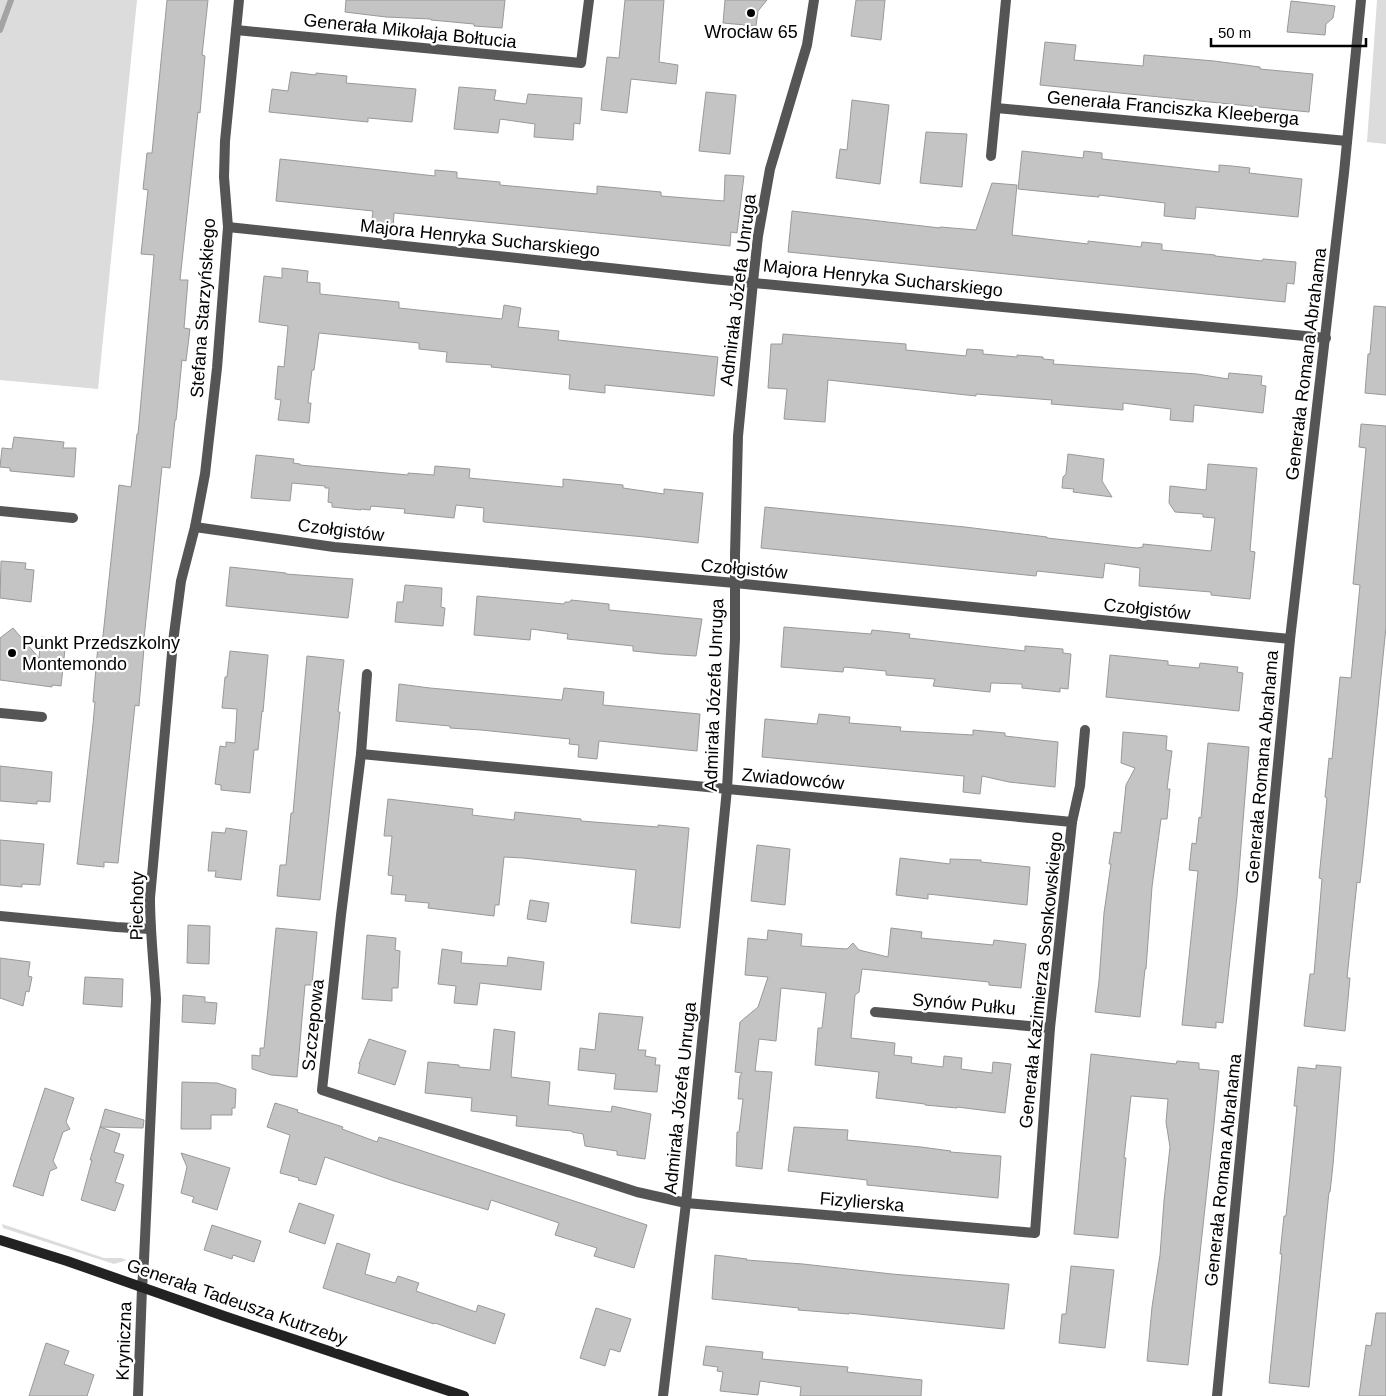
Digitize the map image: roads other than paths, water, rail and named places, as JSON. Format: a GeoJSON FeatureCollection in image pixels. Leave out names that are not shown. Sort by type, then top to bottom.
{"type":"FeatureCollection","features":[{"type":"Feature","properties":{"kind":"street","name":"Stefana Starzyńskiego"},"geometry":{"type":"LineString","coordinates":[[195,527],[206,474],[228,227],[224,177],[225,141],[239,0]]}},
{"type":"Feature","properties":{"kind":"street","name":"Generała Mikołaja Bołtucia"},"geometry":{"type":"LineString","coordinates":[[236,30],[582,64],[588,0]]}},
{"type":"Feature","properties":{"kind":"street","name":"Admirała Józefa Unruga"},"geometry":{"type":"LineString","coordinates":[[663,1396],[686,1202],[727,789],[735,639],[738,436],[753,282],[758,236],[770,169],[807,45],[814,0]]}},
{"type":"Feature","properties":{"kind":"street"},"geometry":{"type":"LineString","coordinates":[[991,156],[1006,0]]}},
{"type":"Feature","properties":{"kind":"street","name":"Generała Romana Abrahama"},"geometry":{"type":"LineString","coordinates":[[1217,1396],[1290,639],[1326,338],[1361,0]]}},
{"type":"Feature","properties":{"kind":"street","name":"Generała Franciszka Kleeberga"},"geometry":{"type":"LineString","coordinates":[[996,108],[1347,141]]}},
{"type":"Feature","properties":{"kind":"street","name":"Majora Henryka Sucharskiego"},"geometry":{"type":"LineString","coordinates":[[228,227],[712,279],[1326,338]]}},
{"type":"Feature","properties":{"kind":"street"},"geometry":{"type":"LineString","coordinates":[[0,511],[73,518]]}},
{"type":"Feature","properties":{"kind":"street","name":"Czołgistów"},"geometry":{"type":"LineString","coordinates":[[195,527],[334,547],[735,584],[1290,639]]}},
{"type":"Feature","properties":{"kind":"street","name":"Piechoty"},"geometry":{"type":"LineString","coordinates":[[142,1288],[156,999],[150,929],[150,898],[173,642],[181,581],[195,527]]}},
{"type":"Feature","properties":{"kind":"street","name":"Szczepowa"},"geometry":{"type":"LineString","coordinates":[[367,674],[361,754],[322,1090],[637,1192],[686,1202]]}},
{"type":"Feature","properties":{"kind":"street"},"geometry":{"type":"LineString","coordinates":[[0,712],[42,716]]}},
{"type":"Feature","properties":{"kind":"street","name":"Generała Kazimierza Sosnkowskiego"},"geometry":{"type":"LineString","coordinates":[[1035,1233],[1050,1028],[1072,822],[1080,786],[1085,730]]}},
{"type":"Feature","properties":{"kind":"street","name":"Zwiadowców"},"geometry":{"type":"LineString","coordinates":[[361,754],[1072,822]]}},
{"type":"Feature","properties":{"kind":"street"},"geometry":{"type":"LineString","coordinates":[[0,916],[150,929]]}},
{"type":"Feature","properties":{"kind":"street","name":"Synów Pułku"},"geometry":{"type":"LineString","coordinates":[[875,1012],[1050,1028]]}},
{"type":"Feature","properties":{"kind":"street","name":"Fizylierska"},"geometry":{"type":"LineString","coordinates":[[686,1202],[1035,1233]]}},
{"type":"Feature","properties":{"kind":"street","name":"Generała Tadeusza Kutrzeby"},"geometry":{"type":"LineString","coordinates":[[0,1240],[464,1396]]}},
{"type":"Feature","properties":{"kind":"street","name":"Kryniczna"},"geometry":{"type":"LineString","coordinates":[[138,1396],[142,1288]]}},
{"type":"Feature","properties":{"kind":"waterway"},"geometry":{"type":"LineString","coordinates":[[0,30],[11,0]]}},
{"type":"Feature","properties":{"kind":"place","name":"Wrocław 65"},"geometry":{"type":"Point","coordinates":[751,13]}},
{"type":"Feature","properties":{"kind":"place","name":"Punkt Przedszkolny Montemondo"},"geometry":{"type":"Point","coordinates":[12,653]}}]}
